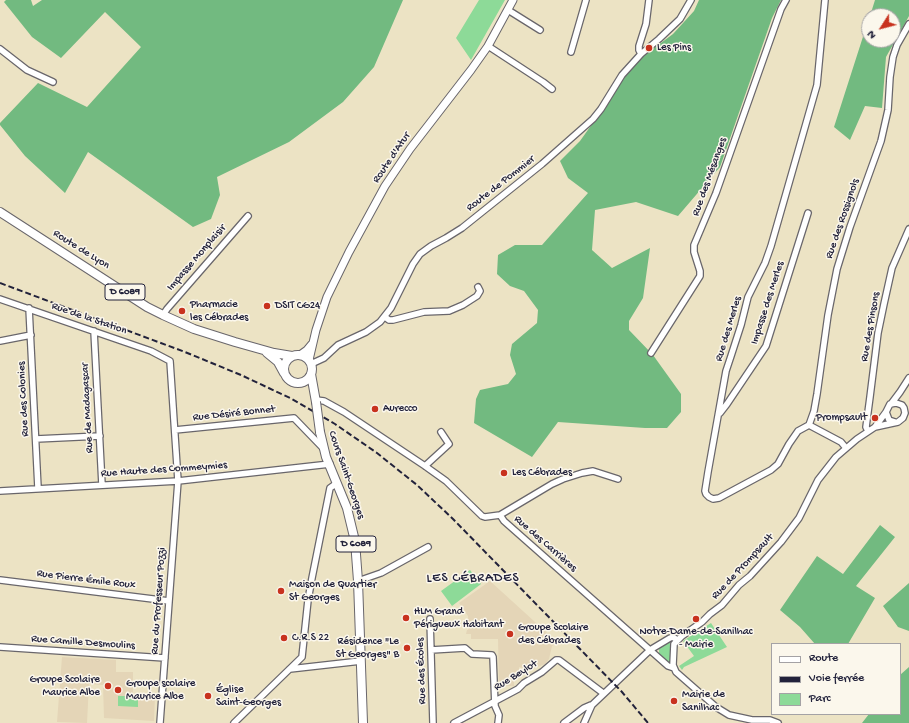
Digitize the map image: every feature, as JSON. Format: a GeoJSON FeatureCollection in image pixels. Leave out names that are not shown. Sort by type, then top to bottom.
{"type":"FeatureCollection","features":[{"type":"Feature","properties":{"kind":"main road","name":"Route d'Atur"},"geometry":{"type":"LineString","coordinates":[[310,362],[320,313],[331,288],[385,186],[406,154],[462,83],[488,46],[513,0]]}},
{"type":"Feature","properties":{"kind":"main road","name":"Route de Lyon"},"geometry":{"type":"LineString","coordinates":[[0,212],[147,307],[163,315],[194,328],[261,350],[296,355]]}},
{"type":"Feature","properties":{"kind":"main road"},"geometry":{"type":"LineString","coordinates":[[296,355],[310,362],[311,374],[306,380],[299,383],[292,382],[284,373],[286,361],[296,355],[307,350],[313,342]]}},
{"type":"Feature","properties":{"kind":"main road","name":"Route de Lyon"},"geometry":{"type":"LineString","coordinates":[[261,350],[274,358],[284,373]]}},
{"type":"Feature","properties":{"kind":"main road","name":"Cours Saint-Georges"},"geometry":{"type":"LineString","coordinates":[[311,374],[324,449],[347,508],[354,533],[357,557],[360,661],[364,723]]}},
{"type":"Feature","properties":{"kind":"main road","name":"Cours Saint-Georges"},"geometry":{"type":"LineString","coordinates":[[299,383],[309,389],[316,401]]}},
{"type":"Feature","properties":{"kind":"street"},"geometry":{"type":"LineString","coordinates":[[571,52],[586,0]]}},
{"type":"Feature","properties":{"kind":"street"},"geometry":{"type":"LineString","coordinates":[[641,54],[639,46],[646,24],[649,0]]}},
{"type":"Feature","properties":{"kind":"street","name":"Route de Pommier"},"geometry":{"type":"LineString","coordinates":[[310,362],[328,356],[338,345],[370,329],[385,317],[413,264],[420,254],[430,246],[462,228],[542,164],[579,132],[598,114],[622,75],[641,54],[680,20],[692,0]]}},
{"type":"Feature","properties":{"kind":"street","name":"Rue des Mésanges"},"geometry":{"type":"LineString","coordinates":[[651,353],[700,276],[694,252],[694,245],[716,193],[781,9],[786,0]]}},
{"type":"Feature","properties":{"kind":"street","name":"Rue des Merles"},"geometry":{"type":"LineString","coordinates":[[809,424],[798,431],[778,464],[771,470],[726,495],[713,499],[709,497],[705,491],[720,413],[726,371],[741,325],[748,297],[766,263],[817,85],[826,0]]}},
{"type":"Feature","properties":{"kind":"street"},"geometry":{"type":"LineString","coordinates":[[508,10],[540,30]]}},
{"type":"Feature","properties":{"kind":"street","name":"Rue des Rossignols"},"geometry":{"type":"LineString","coordinates":[[809,424],[814,411],[828,315],[837,269],[850,227],[882,141],[888,110],[893,57],[897,45],[909,24]]}},
{"type":"Feature","properties":{"kind":"street"},"geometry":{"type":"LineString","coordinates":[[488,46],[552,89]]}},
{"type":"Feature","properties":{"kind":"street"},"geometry":{"type":"LineString","coordinates":[[0,49],[27,70],[53,82]]}},
{"type":"Feature","properties":{"kind":"street","name":"Impasse des Merles"},"geometry":{"type":"LineString","coordinates":[[720,413],[766,346],[808,213]]}},
{"type":"Feature","properties":{"kind":"street","name":"Impasse Monplaisir"},"geometry":{"type":"LineString","coordinates":[[163,315],[167,308],[248,216]]}},
{"type":"Feature","properties":{"kind":"street","name":"Rue des Pinsons"},"geometry":{"type":"LineString","coordinates":[[868,431],[866,428],[878,333],[892,268],[909,229]]}},
{"type":"Feature","properties":{"kind":"street"},"geometry":{"type":"LineString","coordinates":[[385,317],[389,320],[393,320],[424,312],[449,311],[463,305],[477,296],[480,291],[478,287]]}},
{"type":"Feature","properties":{"kind":"street","name":"Rue de la Station"},"geometry":{"type":"LineString","coordinates":[[0,299],[151,351],[170,360]]}},
{"type":"Feature","properties":{"kind":"street","name":"Rue des Colonies"},"geometry":{"type":"LineString","coordinates":[[29,308],[38,488]]}},
{"type":"Feature","properties":{"kind":"street","name":"Rue de Madagascar"},"geometry":{"type":"LineString","coordinates":[[94,331],[102,485]]}},
{"type":"Feature","properties":{"kind":"street"},"geometry":{"type":"LineString","coordinates":[[0,341],[31,335]]}},
{"type":"Feature","properties":{"kind":"street","name":"Rue du Professeur Pozzi"},"geometry":{"type":"LineString","coordinates":[[160,723],[178,481],[170,360]]}},
{"type":"Feature","properties":{"kind":"street"},"geometry":{"type":"LineString","coordinates":[[900,392],[905,406],[905,413],[898,421],[889,420],[886,412],[909,378]]}},
{"type":"Feature","properties":{"kind":"street","name":"Rue des Carrières"},"geometry":{"type":"LineString","coordinates":[[316,401],[324,401],[344,412],[425,466],[446,481],[482,516],[500,515],[504,521],[668,666],[674,668],[678,674],[716,707],[729,715],[752,720],[770,720],[778,723]]}},
{"type":"Feature","properties":{"kind":"street"},"geometry":{"type":"LineString","coordinates":[[890,404],[896,403],[905,406]]}},
{"type":"Feature","properties":{"kind":"street","name":"Rue de Prompsault"},"geometry":{"type":"LineString","coordinates":[[875,427],[886,412]]}},
{"type":"Feature","properties":{"kind":"street","name":"Rue Désiré Bonnet"},"geometry":{"type":"LineString","coordinates":[[175,430],[294,418],[324,449]]}},
{"type":"Feature","properties":{"kind":"street","name":"Rue de Prompsault"},"geometry":{"type":"LineString","coordinates":[[592,705],[650,650],[670,638],[673,637],[677,640],[722,605],[739,585],[746,580],[764,560],[799,518],[822,474],[836,457],[875,427],[909,418]]}},
{"type":"Feature","properties":{"kind":"street"},"geometry":{"type":"LineString","coordinates":[[809,424],[841,442],[846,448]]}},
{"type":"Feature","properties":{"kind":"street"},"geometry":{"type":"LineString","coordinates":[[425,466],[449,444],[441,432]]}},
{"type":"Feature","properties":{"kind":"street"},"geometry":{"type":"LineString","coordinates":[[36,439],[100,436]]}},
{"type":"Feature","properties":{"kind":"street","name":"Rue Haute des Commeymies"},"geometry":{"type":"LineString","coordinates":[[0,491],[178,481],[330,464]]}},
{"type":"Feature","properties":{"kind":"street"},"geometry":{"type":"LineString","coordinates":[[500,515],[552,484],[582,473],[593,471],[618,479]]}},
{"type":"Feature","properties":{"kind":"street"},"geometry":{"type":"LineString","coordinates":[[234,723],[302,657],[308,600],[330,488],[337,483]]}},
{"type":"Feature","properties":{"kind":"street"},"geometry":{"type":"LineString","coordinates":[[358,581],[382,573],[428,547]]}},
{"type":"Feature","properties":{"kind":"street","name":"Rue Pierre Émile Roux"},"geometry":{"type":"LineString","coordinates":[[0,580],[169,601]]}},
{"type":"Feature","properties":{"kind":"street","name":"Rue des Écoles"},"geometry":{"type":"LineString","coordinates":[[430,619],[433,723]]}},
{"type":"Feature","properties":{"kind":"street"},"geometry":{"type":"LineString","coordinates":[[674,668],[674,647],[677,640]]}},
{"type":"Feature","properties":{"kind":"street","name":"Rue Camille Desmoulins"},"geometry":{"type":"LineString","coordinates":[[0,647],[165,658]]}},
{"type":"Feature","properties":{"kind":"street"},"geometry":{"type":"LineString","coordinates":[[431,650],[465,648],[472,654],[492,655],[494,701],[498,715],[498,723]]}},
{"type":"Feature","properties":{"kind":"street","name":"Rue Beylot"},"geometry":{"type":"LineString","coordinates":[[454,723],[518,689],[556,660],[559,660],[604,693]]}},
{"type":"Feature","properties":{"kind":"street"},"geometry":{"type":"LineString","coordinates":[[290,669],[360,661]]}},
{"type":"Feature","properties":{"kind":"street"},"geometry":{"type":"LineString","coordinates":[[564,723],[584,708],[592,705]]}},
{"type":"Feature","properties":{"kind":"street"},"geometry":{"type":"LineString","coordinates":[[584,723],[592,705]]}},
{"type":"Feature","properties":{"kind":"shaded area","name":"Groupe Scolaire des Cébrades"},"geometry":{"type":"Polygon","coordinates":[[[490,581],[557,642],[552,646],[549,659],[545,664],[533,669],[519,667],[519,672],[515,672],[516,681],[514,682],[514,686],[499,686],[498,639],[471,639],[471,634],[466,634],[468,630],[468,616],[459,603],[490,581]]]}},
{"type":"Feature","properties":{"kind":"shaded area","name":"Groupe scolaire Maurice Albe"},"geometry":{"type":"Polygon","coordinates":[[[62,657],[116,660],[116,672],[133,672],[133,694],[155,695],[154,721],[104,718],[103,685],[89,684],[87,723],[57,722],[62,657]]]}},
{"type":"Feature","properties":{"kind":"green space"},"geometry":{"type":"Polygon","coordinates":[[[6,0],[31,0],[33,6],[42,0],[403,0],[374,67],[343,102],[289,142],[217,177],[220,195],[211,219],[193,227],[88,152],[65,193],[25,156],[0,125],[0,123],[38,83],[87,107],[141,47],[105,12],[61,58],[32,37],[4,2],[6,0]]]}},
{"type":"Feature","properties":{"kind":"green space"},"geometry":{"type":"Polygon","coordinates":[[[479,0],[505,0],[471,60],[456,38],[479,0]]]}},
{"type":"Feature","properties":{"kind":"green space"},"geometry":{"type":"Polygon","coordinates":[[[699,0],[781,0],[772,18],[720,167],[678,216],[636,202],[595,210],[592,250],[612,268],[650,248],[643,298],[629,321],[629,330],[653,355],[681,394],[681,412],[667,428],[645,428],[558,422],[532,457],[474,423],[476,399],[480,390],[508,384],[516,374],[510,355],[512,344],[537,323],[538,310],[524,291],[510,286],[497,274],[498,255],[515,245],[542,245],[588,193],[568,178],[560,161],[580,141],[605,106],[621,80],[638,60],[673,34],[694,11],[699,0]]]}},
{"type":"Feature","properties":{"kind":"green space"},"geometry":{"type":"Polygon","coordinates":[[[875,0],[909,0],[909,16],[901,30],[901,8],[872,8],[875,0]]]}},
{"type":"Feature","properties":{"kind":"green space"},"geometry":{"type":"Polygon","coordinates":[[[861,43],[861,48],[891,48],[886,57],[882,108],[865,106],[850,140],[834,127],[861,43]]]}},
{"type":"Feature","properties":{"kind":"green space"},"geometry":{"type":"Polygon","coordinates":[[[880,525],[895,537],[856,586],[875,598],[849,643],[814,643],[800,627],[780,610],[817,556],[843,574],[880,525]]]}},
{"type":"Feature","properties":{"kind":"green space"},"geometry":{"type":"Polygon","coordinates":[[[470,570],[481,584],[452,606],[441,591],[470,570]]]}},
{"type":"Feature","properties":{"kind":"green space"},"geometry":{"type":"Polygon","coordinates":[[[909,583],[909,631],[898,627],[883,606],[909,583]]]}},
{"type":"Feature","properties":{"kind":"green space"},"geometry":{"type":"Polygon","coordinates":[[[711,623],[727,647],[684,667],[682,670],[679,666],[694,656],[683,641],[711,623]]]}},
{"type":"Feature","properties":{"kind":"green space"},"geometry":{"type":"Polygon","coordinates":[[[667,642],[670,642],[670,662],[667,662],[659,654],[659,647],[667,642]]]}},
{"type":"Feature","properties":{"kind":"green space"},"geometry":{"type":"Polygon","coordinates":[[[909,667],[909,723],[862,723],[868,715],[901,715],[901,674],[909,667]]]}},
{"type":"Feature","properties":{"kind":"green space"},"geometry":{"type":"Polygon","coordinates":[[[118,696],[138,696],[138,707],[118,706],[118,696]]]}},
{"type":"Feature","properties":{"kind":"railway"},"geometry":{"type":"LineString","coordinates":[[0,283],[185,352],[241,375],[290,398],[335,424],[377,453],[417,485],[453,519],[622,692],[648,723]]}},
{"type":"Feature","properties":{"kind":"place","name":"Les Pins"},"geometry":{"type":"Point","coordinates":[649,48]}},
{"type":"Feature","properties":{"kind":"place","name":"DSIT CG24"},"geometry":{"type":"Point","coordinates":[267,306]}},
{"type":"Feature","properties":{"kind":"place","name":"Pharmacie les Cébrades"},"geometry":{"type":"Point","coordinates":[182,311]}},
{"type":"Feature","properties":{"kind":"place","name":"Aurecco"},"geometry":{"type":"Point","coordinates":[375,409]}},
{"type":"Feature","properties":{"kind":"place","name":"Prompsault"},"geometry":{"type":"Point","coordinates":[875,418]}},
{"type":"Feature","properties":{"kind":"place","name":"Les Cébrades"},"geometry":{"type":"Point","coordinates":[504,473]}},
{"type":"Feature","properties":{"kind":"place","name":"Maison de Quartier St Georges"},"geometry":{"type":"Point","coordinates":[281,591]}},
{"type":"Feature","properties":{"kind":"place","name":"HLM Grand Périgueux Habitant"},"geometry":{"type":"Point","coordinates":[406,618]}},
{"type":"Feature","properties":{"kind":"place","name":"Notre-Dame-de-Sanilhac - Mairie"},"geometry":{"type":"Point","coordinates":[696,619]}},
{"type":"Feature","properties":{"kind":"place","name":"Groupe Scolaire des Cébrades"},"geometry":{"type":"Point","coordinates":[510,634]}},
{"type":"Feature","properties":{"kind":"place","name":"C.R.S 22"},"geometry":{"type":"Point","coordinates":[284,638]}},
{"type":"Feature","properties":{"kind":"place","name":"Résidence \"Le St Georges\" B"},"geometry":{"type":"Point","coordinates":[407,648]}},
{"type":"Feature","properties":{"kind":"place","name":"Groupe Scolaire Maurice Albe"},"geometry":{"type":"Point","coordinates":[108,686]}},
{"type":"Feature","properties":{"kind":"place","name":"Groupe scolaire Maurice Albe"},"geometry":{"type":"Point","coordinates":[118,690]}},
{"type":"Feature","properties":{"kind":"place","name":"Église Saint-Georges"},"geometry":{"type":"Point","coordinates":[208,696]}},
{"type":"Feature","properties":{"kind":"place","name":"Mairie de Sanilhac"},"geometry":{"type":"Point","coordinates":[674,701]}},
{"type":"Feature","properties":{"kind":"district","name":"LES CÉBRADES"},"geometry":{"type":"Point","coordinates":[473,579]}}]}
